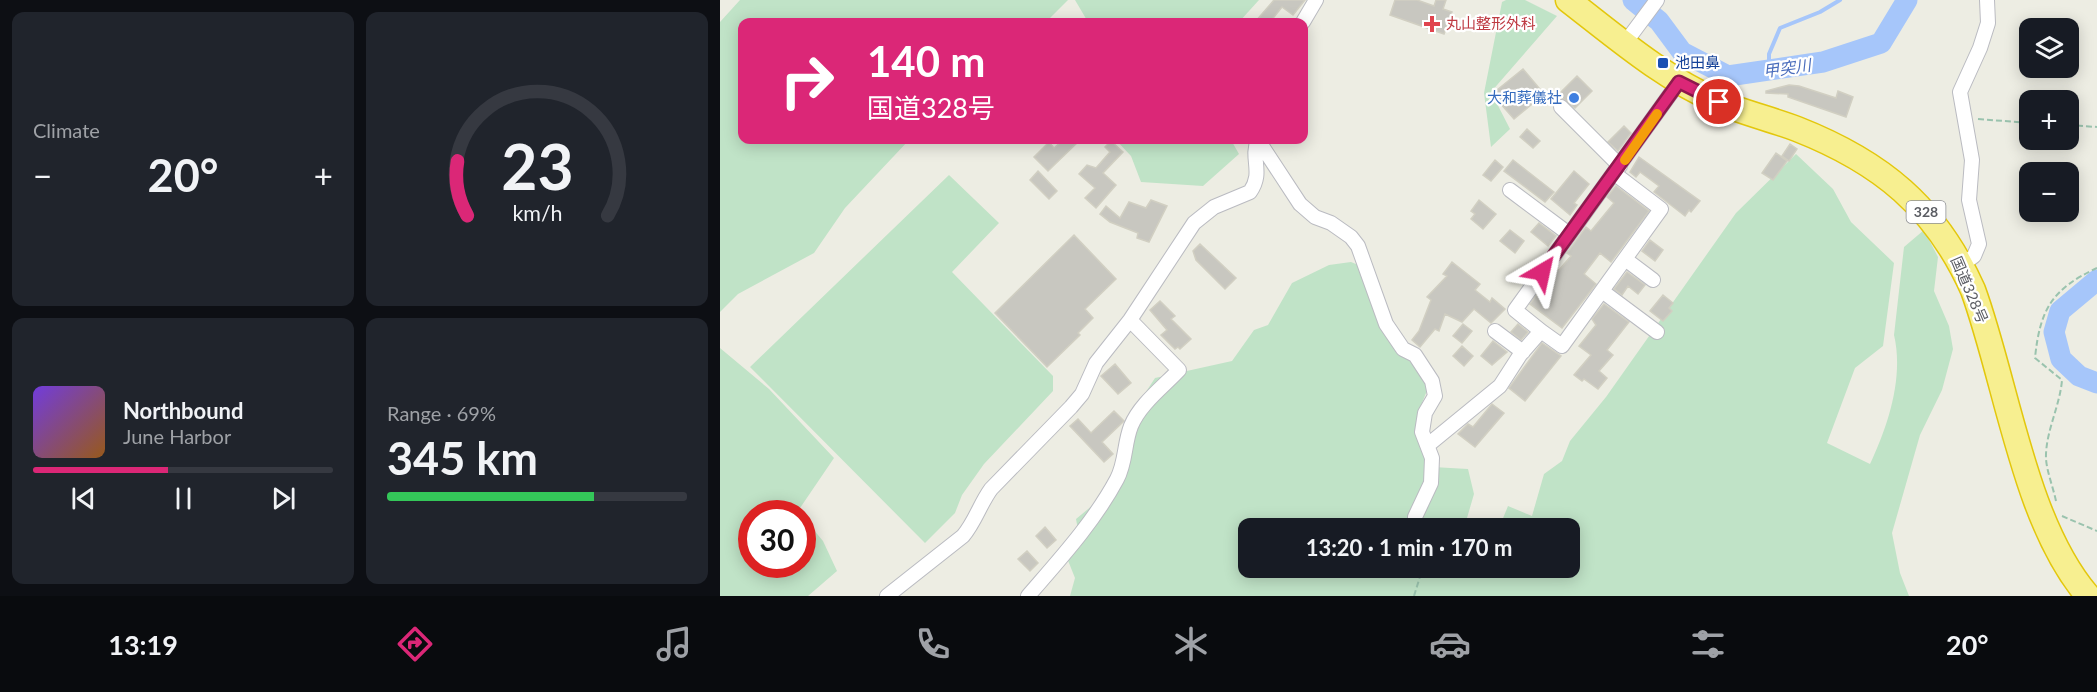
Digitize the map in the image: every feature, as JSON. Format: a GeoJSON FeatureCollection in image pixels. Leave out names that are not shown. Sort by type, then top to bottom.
{"type":"FeatureCollection","features":[{"type":"Feature","properties":{"kind":"highway","name":"国道328号"},"geometry":{"type":"LineString","coordinates":[[1568,0],[1627,40],[1679,82],[1719,102],[1796,129],[1857,156],[1884,174],[1917,203],[1962,265],[1983,318],[2032,488],[2048,531],[2061,558],[2088,596]]}},
{"type":"Feature","properties":{"kind":"street"},"geometry":{"type":"LineString","coordinates":[[1305,18],[1316,0]]}},
{"type":"Feature","properties":{"kind":"street"},"geometry":{"type":"LineString","coordinates":[[1627,40],[1657,0]]}},
{"type":"Feature","properties":{"kind":"street"},"geometry":{"type":"LineString","coordinates":[[1962,265],[1974,256],[1979,244],[1969,200],[1972,160],[1960,92],[1985,31],[1987,0]]}},
{"type":"Feature","properties":{"kind":"street"},"geometry":{"type":"LineString","coordinates":[[1562,107],[1618,170],[1661,209],[1562,346],[1515,310],[1618,170],[1679,82]]}},
{"type":"Feature","properties":{"kind":"street"},"geometry":{"type":"LineString","coordinates":[[887,596],[970,528],[982,500],[991,489],[1082,394],[1096,363],[1130,320],[1194,223],[1214,207],[1244,197],[1256,184],[1257,144]]}},
{"type":"Feature","properties":{"kind":"street"},"geometry":{"type":"LineString","coordinates":[[1261,144],[1300,204],[1315,217],[1331,223],[1358,246],[1386,324],[1403,349],[1415,356],[1432,381],[1435,396],[1425,413],[1422,432],[1432,458],[1431,483],[1415,517]]}},
{"type":"Feature","properties":{"kind":"street"},"geometry":{"type":"LineString","coordinates":[[1510,190],[1569,234]]}},
{"type":"Feature","properties":{"kind":"street"},"geometry":{"type":"LineString","coordinates":[[1625,259],[1653,280]]}},
{"type":"Feature","properties":{"kind":"street"},"geometry":{"type":"LineString","coordinates":[[1602,291],[1657,332]]}},
{"type":"Feature","properties":{"kind":"street"},"geometry":{"type":"LineString","coordinates":[[1028,596],[1087,525],[1117,479],[1125,460],[1131,426],[1139,412],[1179,370],[1130,320]]}},
{"type":"Feature","properties":{"kind":"street"},"geometry":{"type":"LineString","coordinates":[[1428,445],[1500,386],[1523,352],[1541,331]]}},
{"type":"Feature","properties":{"kind":"street"},"geometry":{"type":"LineString","coordinates":[[1495,332],[1523,352]]}},
{"type":"Feature","properties":{"kind":"path"},"geometry":{"type":"LineString","coordinates":[[1964,118],[2019,122]]}},
{"type":"Feature","properties":{"kind":"path"},"geometry":{"type":"LineString","coordinates":[[2079,126],[2097,127]]}},
{"type":"Feature","properties":{"kind":"path"},"geometry":{"type":"LineString","coordinates":[[2057,504],[2046,459],[2049,434],[2060,399],[2062,380],[2035,358],[2037,339],[2042,314],[2060,291],[2073,279],[2097,268]]}},
{"type":"Feature","properties":{"kind":"path"},"geometry":{"type":"LineString","coordinates":[[2060,515],[2097,531]]}},
{"type":"Feature","properties":{"kind":"path"},"geometry":{"type":"LineString","coordinates":[[1414,596],[1420,578]]}},
{"type":"Feature","properties":{"kind":"green space"},"geometry":{"type":"Polygon","coordinates":[[[740,0],[1068,0],[1050,18],[738,18],[738,144],[905,144],[845,208],[814,253],[738,294],[720,312],[720,22],[740,0]]]}},
{"type":"Feature","properties":{"kind":"green space"},"geometry":{"type":"Polygon","coordinates":[[[1075,0],[1259,0],[1243,18],[1086,18],[1075,0]]]}},
{"type":"Feature","properties":{"kind":"green space"},"geometry":{"type":"Polygon","coordinates":[[[1525,0],[1557,16],[1491,92],[1510,129],[1491,147],[1484,93],[1502,2],[1525,0]]]}},
{"type":"Feature","properties":{"kind":"green space"},"geometry":{"type":"Polygon","coordinates":[[[1120,144],[1233,144],[1239,154],[1203,186],[1141,182],[1131,156],[1120,144]]]}},
{"type":"Feature","properties":{"kind":"green space"},"geometry":{"type":"Polygon","coordinates":[[[1796,154],[1833,189],[1851,222],[1894,263],[1883,346],[1855,368],[1827,443],[1870,464],[1883,434],[1896,384],[1897,351],[1894,335],[1904,247],[1924,230],[1938,257],[1934,291],[1949,326],[1953,349],[1942,390],[1920,435],[1892,533],[1900,573],[1909,596],[1070,596],[1075,578],[1067,558],[1081,546],[1076,519],[1122,481],[1125,424],[1155,378],[1232,361],[1254,330],[1268,325],[1292,283],[1329,265],[1351,262],[1368,269],[1404,355],[1430,383],[1418,413],[1433,467],[1468,469],[1474,494],[1467,518],[1238,518],[1238,578],[1580,578],[1580,518],[1503,518],[1508,506],[1532,516],[1544,474],[1562,461],[1570,441],[1606,397],[1736,213],[1796,154]]]}},
{"type":"Feature","properties":{"kind":"green space"},"geometry":{"type":"Polygon","coordinates":[[[949,175],[999,223],[952,272],[1053,376],[1053,391],[984,464],[962,495],[955,513],[925,543],[750,367],[949,175]]]}},
{"type":"Feature","properties":{"kind":"green space"},"geometry":{"type":"Polygon","coordinates":[[[720,348],[769,389],[834,458],[805,500],[738,500],[738,578],[816,578],[816,533],[823,541],[837,571],[808,596],[720,596],[720,348]]]}},
{"type":"Feature","properties":{"kind":"building"},"geometry":{"type":"Polygon","coordinates":[[[1274,0],[1305,0],[1293,15],[1282,7],[1273,18],[1258,18],[1274,0]]]}},
{"type":"Feature","properties":{"kind":"building","name":"丸山整形外科"},"geometry":{"type":"Polygon","coordinates":[[[1395,0],[1417,0],[1434,6],[1436,0],[1446,0],[1443,9],[1452,12],[1444,34],[1390,15],[1395,0]]]}},
{"type":"Feature","properties":{"kind":"building"},"geometry":{"type":"Polygon","coordinates":[[[1523,69],[1544,94],[1514,119],[1492,94],[1523,69]]]}},
{"type":"Feature","properties":{"kind":"building"},"geometry":{"type":"Polygon","coordinates":[[[1577,76],[1592,91],[1575,108],[1558,95],[1577,76]]]}},
{"type":"Feature","properties":{"kind":"building"},"geometry":{"type":"Polygon","coordinates":[[[1789,85],[1836,98],[1838,91],[1853,97],[1846,117],[1788,97],[1788,94],[1766,93],[1766,91],[1789,85]]]}},
{"type":"Feature","properties":{"kind":"building"},"geometry":{"type":"Polygon","coordinates":[[[1624,126],[1631,133],[1618,151],[1608,142],[1624,126]]]}},
{"type":"Feature","properties":{"kind":"building"},"geometry":{"type":"Polygon","coordinates":[[[1527,129],[1540,141],[1533,148],[1520,137],[1527,129]]]}},
{"type":"Feature","properties":{"kind":"building"},"geometry":{"type":"Polygon","coordinates":[[[1047,144],[1051,144],[1054,148],[1058,144],[1076,144],[1048,171],[1034,157],[1047,144]]]}},
{"type":"Feature","properties":{"kind":"building"},"geometry":{"type":"Polygon","coordinates":[[[1108,144],[1114,144],[1123,152],[1103,173],[1116,185],[1096,208],[1085,198],[1095,188],[1079,174],[1087,165],[1096,168],[1110,152],[1105,147],[1108,144]]]}},
{"type":"Feature","properties":{"kind":"building"},"geometry":{"type":"Polygon","coordinates":[[[1790,144],[1797,149],[1789,161],[1782,156],[1790,144]]]}},
{"type":"Feature","properties":{"kind":"building"},"geometry":{"type":"Polygon","coordinates":[[[1776,153],[1787,161],[1773,180],[1762,173],[1776,153]]]}},
{"type":"Feature","properties":{"kind":"building"},"geometry":{"type":"Polygon","coordinates":[[[1639,157],[1700,201],[1691,212],[1689,210],[1685,216],[1654,192],[1659,186],[1640,172],[1636,177],[1630,172],[1639,157]]]}},
{"type":"Feature","properties":{"kind":"building"},"geometry":{"type":"Polygon","coordinates":[[[1495,160],[1503,167],[1491,181],[1483,175],[1495,160]]]}},
{"type":"Feature","properties":{"kind":"building"},"geometry":{"type":"Polygon","coordinates":[[[1513,160],[1554,192],[1545,202],[1504,171],[1513,160]]]}},
{"type":"Feature","properties":{"kind":"building"},"geometry":{"type":"Polygon","coordinates":[[[1038,171],[1057,191],[1049,199],[1030,180],[1038,171]]]}},
{"type":"Feature","properties":{"kind":"building"},"geometry":{"type":"Polygon","coordinates":[[[1574,171],[1589,184],[1574,203],[1577,205],[1570,215],[1551,199],[1574,171]]]}},
{"type":"Feature","properties":{"kind":"building"},"geometry":{"type":"Polygon","coordinates":[[[1616,186],[1649,211],[1611,262],[1600,253],[1584,274],[1596,284],[1562,328],[1530,304],[1556,268],[1559,270],[1571,256],[1567,253],[1586,227],[1591,231],[1614,203],[1607,197],[1616,186]]]}},
{"type":"Feature","properties":{"kind":"building"},"geometry":{"type":"Polygon","coordinates":[[[1151,200],[1167,206],[1149,242],[1137,238],[1138,233],[1110,222],[1100,214],[1106,206],[1120,218],[1129,202],[1146,208],[1151,200]]]}},
{"type":"Feature","properties":{"kind":"building"},"geometry":{"type":"Polygon","coordinates":[[[1479,200],[1496,214],[1483,229],[1471,219],[1475,214],[1471,211],[1479,200]]]}},
{"type":"Feature","properties":{"kind":"building"},"geometry":{"type":"Polygon","coordinates":[[[1539,223],[1556,236],[1548,246],[1531,232],[1539,223]]]}},
{"type":"Feature","properties":{"kind":"building"},"geometry":{"type":"Polygon","coordinates":[[[1510,230],[1524,241],[1515,253],[1500,241],[1510,230]]]}},
{"type":"Feature","properties":{"kind":"building"},"geometry":{"type":"Polygon","coordinates":[[[1074,235],[1116,279],[1085,309],[1093,318],[1078,333],[1080,335],[1047,367],[995,313],[1074,235]]]}},
{"type":"Feature","properties":{"kind":"building"},"geometry":{"type":"Polygon","coordinates":[[[1650,240],[1663,250],[1655,261],[1642,251],[1650,240]]]}},
{"type":"Feature","properties":{"kind":"building"},"geometry":{"type":"Polygon","coordinates":[[[1200,244],[1236,278],[1225,289],[1196,260],[1193,251],[1200,244]]]}},
{"type":"Feature","properties":{"kind":"building"},"geometry":{"type":"Polygon","coordinates":[[[1452,262],[1480,284],[1475,290],[1490,302],[1492,298],[1505,309],[1491,323],[1474,309],[1462,322],[1445,314],[1439,331],[1435,329],[1420,347],[1412,340],[1419,331],[1431,300],[1427,297],[1447,276],[1443,274],[1452,262]]]}},
{"type":"Feature","properties":{"kind":"building"},"geometry":{"type":"Polygon","coordinates":[[[1627,272],[1645,285],[1638,294],[1628,286],[1622,295],[1614,289],[1627,272]]]}},
{"type":"Feature","properties":{"kind":"building"},"geometry":{"type":"Polygon","coordinates":[[[1663,295],[1673,303],[1669,308],[1672,311],[1663,321],[1650,311],[1663,295]]]}},
{"type":"Feature","properties":{"kind":"building"},"geometry":{"type":"Polygon","coordinates":[[[1160,301],[1175,316],[1171,319],[1191,339],[1180,349],[1178,347],[1175,349],[1161,335],[1167,330],[1150,310],[1160,301]]]}},
{"type":"Feature","properties":{"kind":"building"},"geometry":{"type":"Polygon","coordinates":[[[1604,304],[1629,322],[1607,350],[1613,355],[1599,371],[1607,378],[1598,389],[1574,375],[1591,355],[1579,346],[1596,325],[1592,319],[1604,304]]]}},
{"type":"Feature","properties":{"kind":"building"},"geometry":{"type":"Polygon","coordinates":[[[1463,324],[1472,331],[1462,343],[1453,336],[1463,324]]]}},
{"type":"Feature","properties":{"kind":"building"},"geometry":{"type":"Polygon","coordinates":[[[1518,324],[1528,332],[1521,340],[1511,332],[1518,324]]]}},
{"type":"Feature","properties":{"kind":"building"},"geometry":{"type":"Polygon","coordinates":[[[1493,341],[1507,352],[1492,365],[1481,356],[1493,341]]]}},
{"type":"Feature","properties":{"kind":"building"},"geometry":{"type":"Polygon","coordinates":[[[1542,343],[1561,356],[1525,401],[1509,388],[1542,343]]]}},
{"type":"Feature","properties":{"kind":"building"},"geometry":{"type":"Polygon","coordinates":[[[1462,346],[1473,356],[1464,366],[1453,356],[1462,346]]]}},
{"type":"Feature","properties":{"kind":"building"},"geometry":{"type":"Polygon","coordinates":[[[1115,364],[1131,383],[1118,394],[1101,376],[1115,364]]]}},
{"type":"Feature","properties":{"kind":"building"},"geometry":{"type":"Polygon","coordinates":[[[1492,404],[1504,413],[1475,447],[1458,434],[1468,424],[1473,427],[1492,404]]]}},
{"type":"Feature","properties":{"kind":"building"},"geometry":{"type":"Polygon","coordinates":[[[1114,411],[1124,421],[1102,442],[1113,454],[1104,462],[1070,426],[1078,419],[1091,433],[1114,411]]]}},
{"type":"Feature","properties":{"kind":"building"},"geometry":{"type":"Polygon","coordinates":[[[1045,527],[1056,540],[1047,548],[1036,536],[1045,527]]]}},
{"type":"Feature","properties":{"kind":"building"},"geometry":{"type":"Polygon","coordinates":[[[1027,551],[1038,563],[1030,571],[1018,559],[1027,551]]]}},
{"type":"Feature","properties":{"kind":"waterway","name":"甲突川"},"geometry":{"type":"LineString","coordinates":[[1633,0],[1659,21],[1682,52],[1728,76],[1823,62],[1881,43],[1907,0]]}},
{"type":"Feature","properties":{"kind":"waterway"},"geometry":{"type":"LineString","coordinates":[[1769,70],[1769,54],[1780,28],[1820,12],[1840,0]]}},
{"type":"Feature","properties":{"kind":"waterway","name":"甲突川"},"geometry":{"type":"LineString","coordinates":[[2097,280],[2060,311],[2054,332],[2061,359],[2079,376],[2097,383]]}},
{"type":"Feature","properties":{"kind":"slow traffic"},"geometry":{"type":"LineString","coordinates":[[1625,160],[1657,114]]}},
{"type":"Feature","properties":{"kind":"place","name":"丸山整形外科"},"geometry":{"type":"Point","coordinates":[1432,24]}},
{"type":"Feature","properties":{"kind":"place","name":"池田鼻"},"geometry":{"type":"Point","coordinates":[1663,63]}},
{"type":"Feature","properties":{"kind":"place","name":"大和葬儀社"},"geometry":{"type":"Point","coordinates":[1574,98]}},
{"type":"Feature","properties":{"kind":"route"},"geometry":{"type":"LineString","coordinates":[[1542,272],[1615,174],[1679,82],[1719,102]]}}]}
